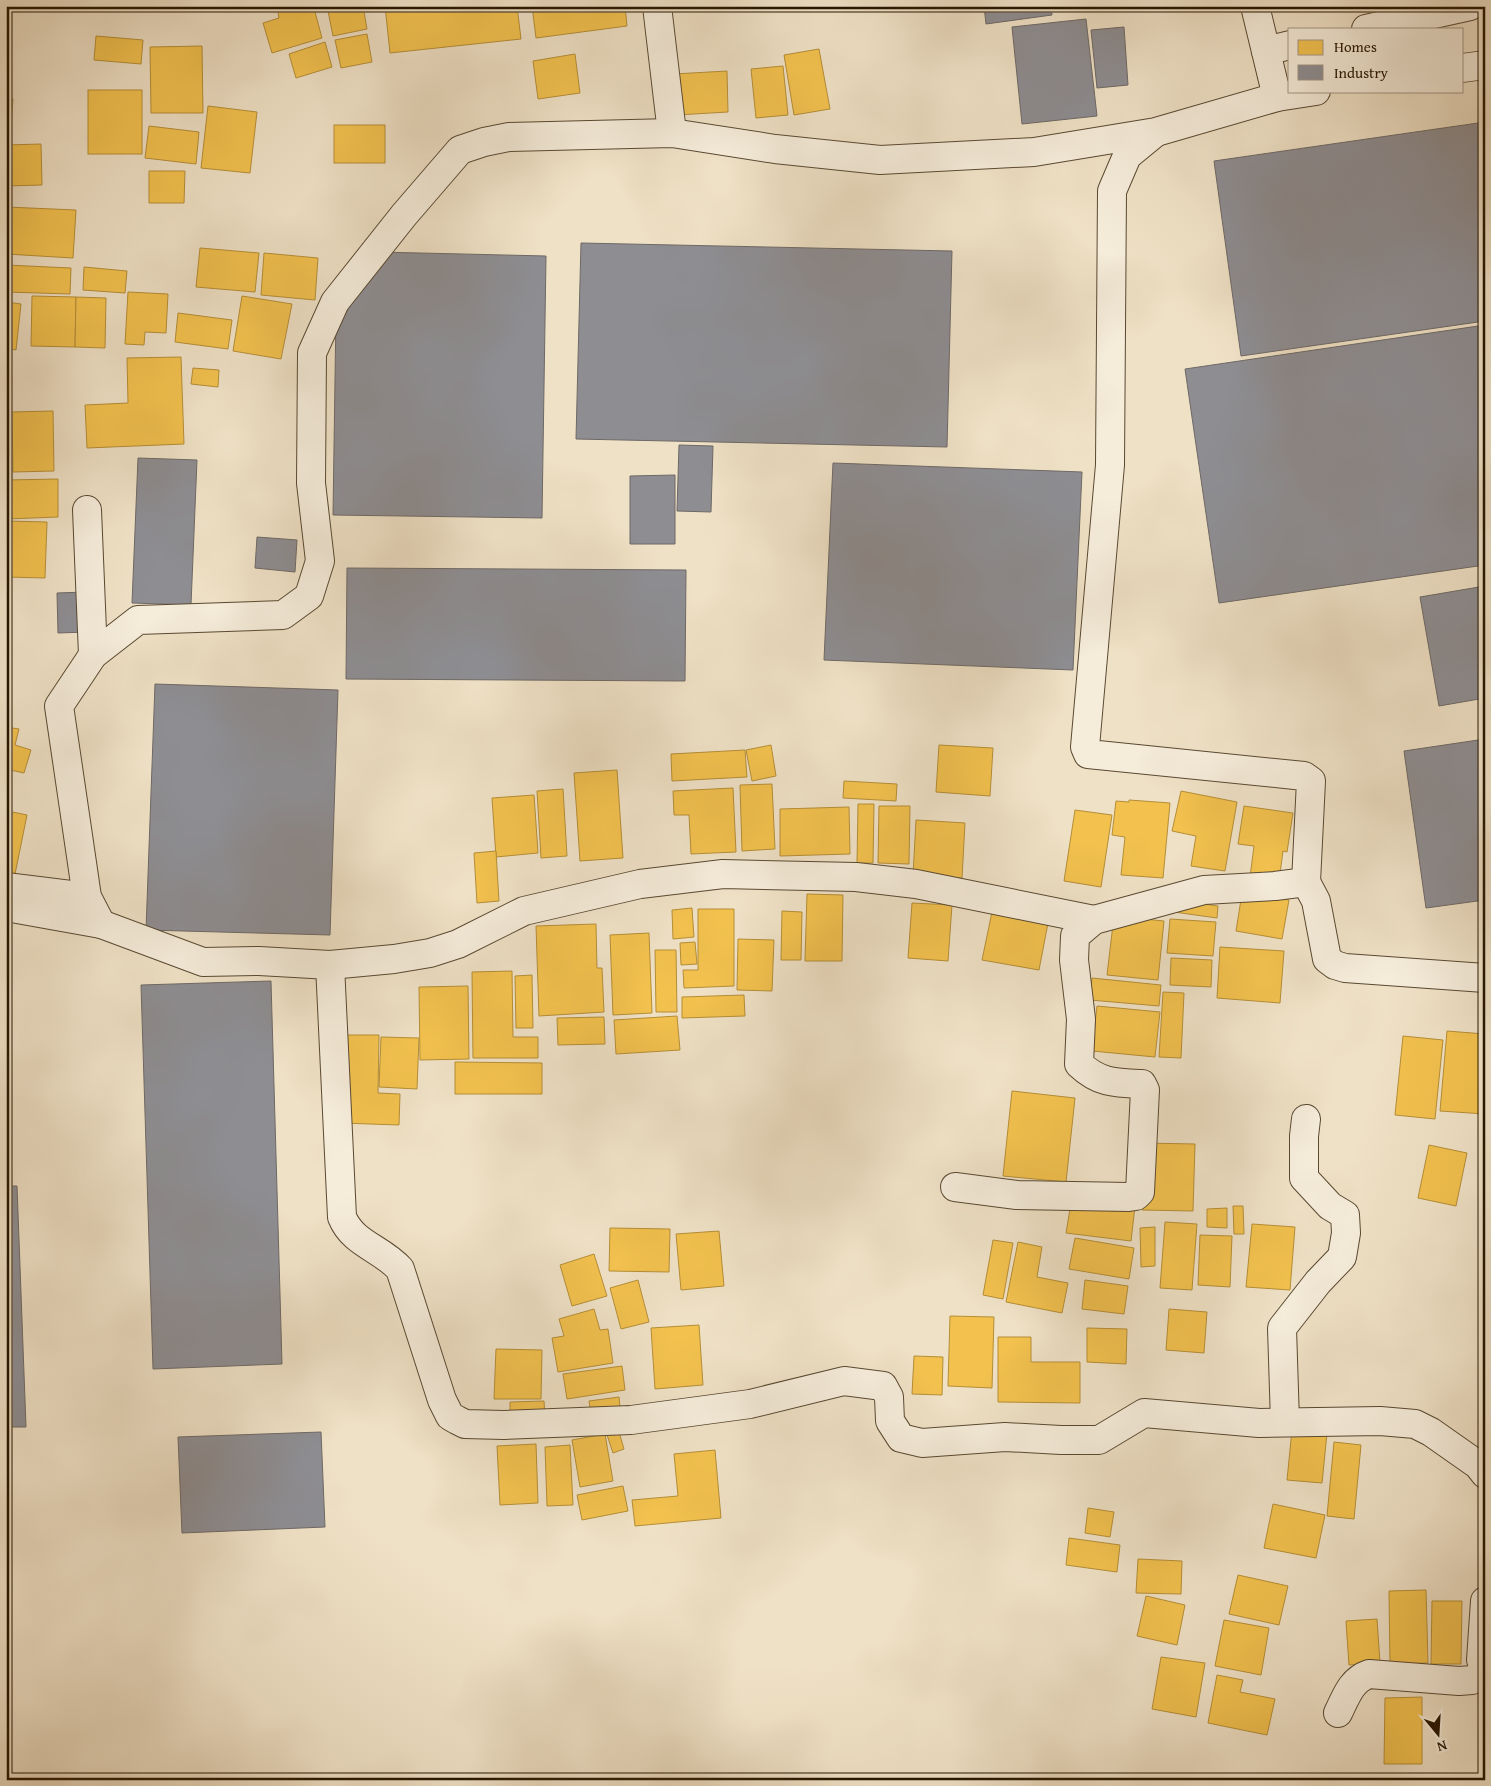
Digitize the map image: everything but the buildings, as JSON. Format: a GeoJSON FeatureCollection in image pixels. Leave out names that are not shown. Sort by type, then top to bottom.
{"type":"FeatureCollection","features":[{"type":"Feature","properties":{"kind":"street"},"geometry":{"type":"LineString","coordinates":[[657,6],[672,133]]}},
{"type":"Feature","properties":{"kind":"street"},"geometry":{"type":"LineString","coordinates":[[1255,6],[1278,48],[1277,97]]}},
{"type":"Feature","properties":{"kind":"street"},"geometry":{"type":"LineString","coordinates":[[1371,28],[1470,6]]}},
{"type":"Feature","properties":{"kind":"street"},"geometry":{"type":"LineString","coordinates":[[1464,68],[1485,65]]}},
{"type":"Feature","properties":{"kind":"street"},"geometry":{"type":"LineString","coordinates":[[101,924],[88,897],[59,706],[93,655],[138,620],[282,615],[309,596],[320,561],[311,483],[312,352],[335,302],[404,215],[460,150],[484,142],[509,137],[672,133],[776,149],[880,160],[1034,152],[1156,132],[1277,97],[1310,92]]}},
{"type":"Feature","properties":{"kind":"street"},"geometry":{"type":"LineString","coordinates":[[1156,132],[1127,156],[1112,191],[1110,464],[1085,747],[1088,754],[1304,776],[1308,778],[1311,782],[1306,882],[1316,902],[1327,958],[1335,965],[1345,968],[1485,978]]}},
{"type":"Feature","properties":{"kind":"street"},"geometry":{"type":"LineString","coordinates":[[87,510],[93,655]]}},
{"type":"Feature","properties":{"kind":"street"},"geometry":{"type":"LineString","coordinates":[[6,907],[101,924],[203,962],[259,961],[330,965],[394,959],[430,953],[458,944],[524,910],[640,884],[723,874],[856,877],[916,884],[1094,920]]}},
{"type":"Feature","properties":{"kind":"street"},"geometry":{"type":"LineString","coordinates":[[955,1187],[1017,1195],[1136,1196],[1140,1192],[1145,1090],[1142,1084],[1112,1083],[1090,1074],[1079,1064],[1081,1019],[1074,960],[1075,936],[1094,920],[1204,890],[1275,886],[1306,882]]}},
{"type":"Feature","properties":{"kind":"street"},"geometry":{"type":"LineString","coordinates":[[6,887],[88,897]]}},
{"type":"Feature","properties":{"kind":"street"},"geometry":{"type":"LineString","coordinates":[[330,965],[342,1217],[352,1234],[400,1269],[442,1400],[450,1416],[465,1424],[504,1425],[631,1420],[750,1404],[844,1381],[883,1386],[890,1397],[890,1422],[901,1438],[922,1443],[1006,1437],[1099,1440],[1144,1414],[1259,1423],[1380,1421],[1415,1424],[1431,1432],[1478,1465],[1485,1474]]}},
{"type":"Feature","properties":{"kind":"street"},"geometry":{"type":"LineString","coordinates":[[1285,1422],[1282,1328],[1318,1282],[1342,1257],[1346,1233],[1345,1215],[1330,1206],[1304,1178],[1306,1119]]}},
{"type":"Feature","properties":{"kind":"street"},"geometry":{"type":"LineString","coordinates":[[1485,1601],[1481,1660],[1485,1668]]}},
{"type":"Feature","properties":{"kind":"street"},"geometry":{"type":"LineString","coordinates":[[1338,1713],[1355,1682],[1369,1674],[1459,1682],[1472,1680],[1485,1672]]}}]}
